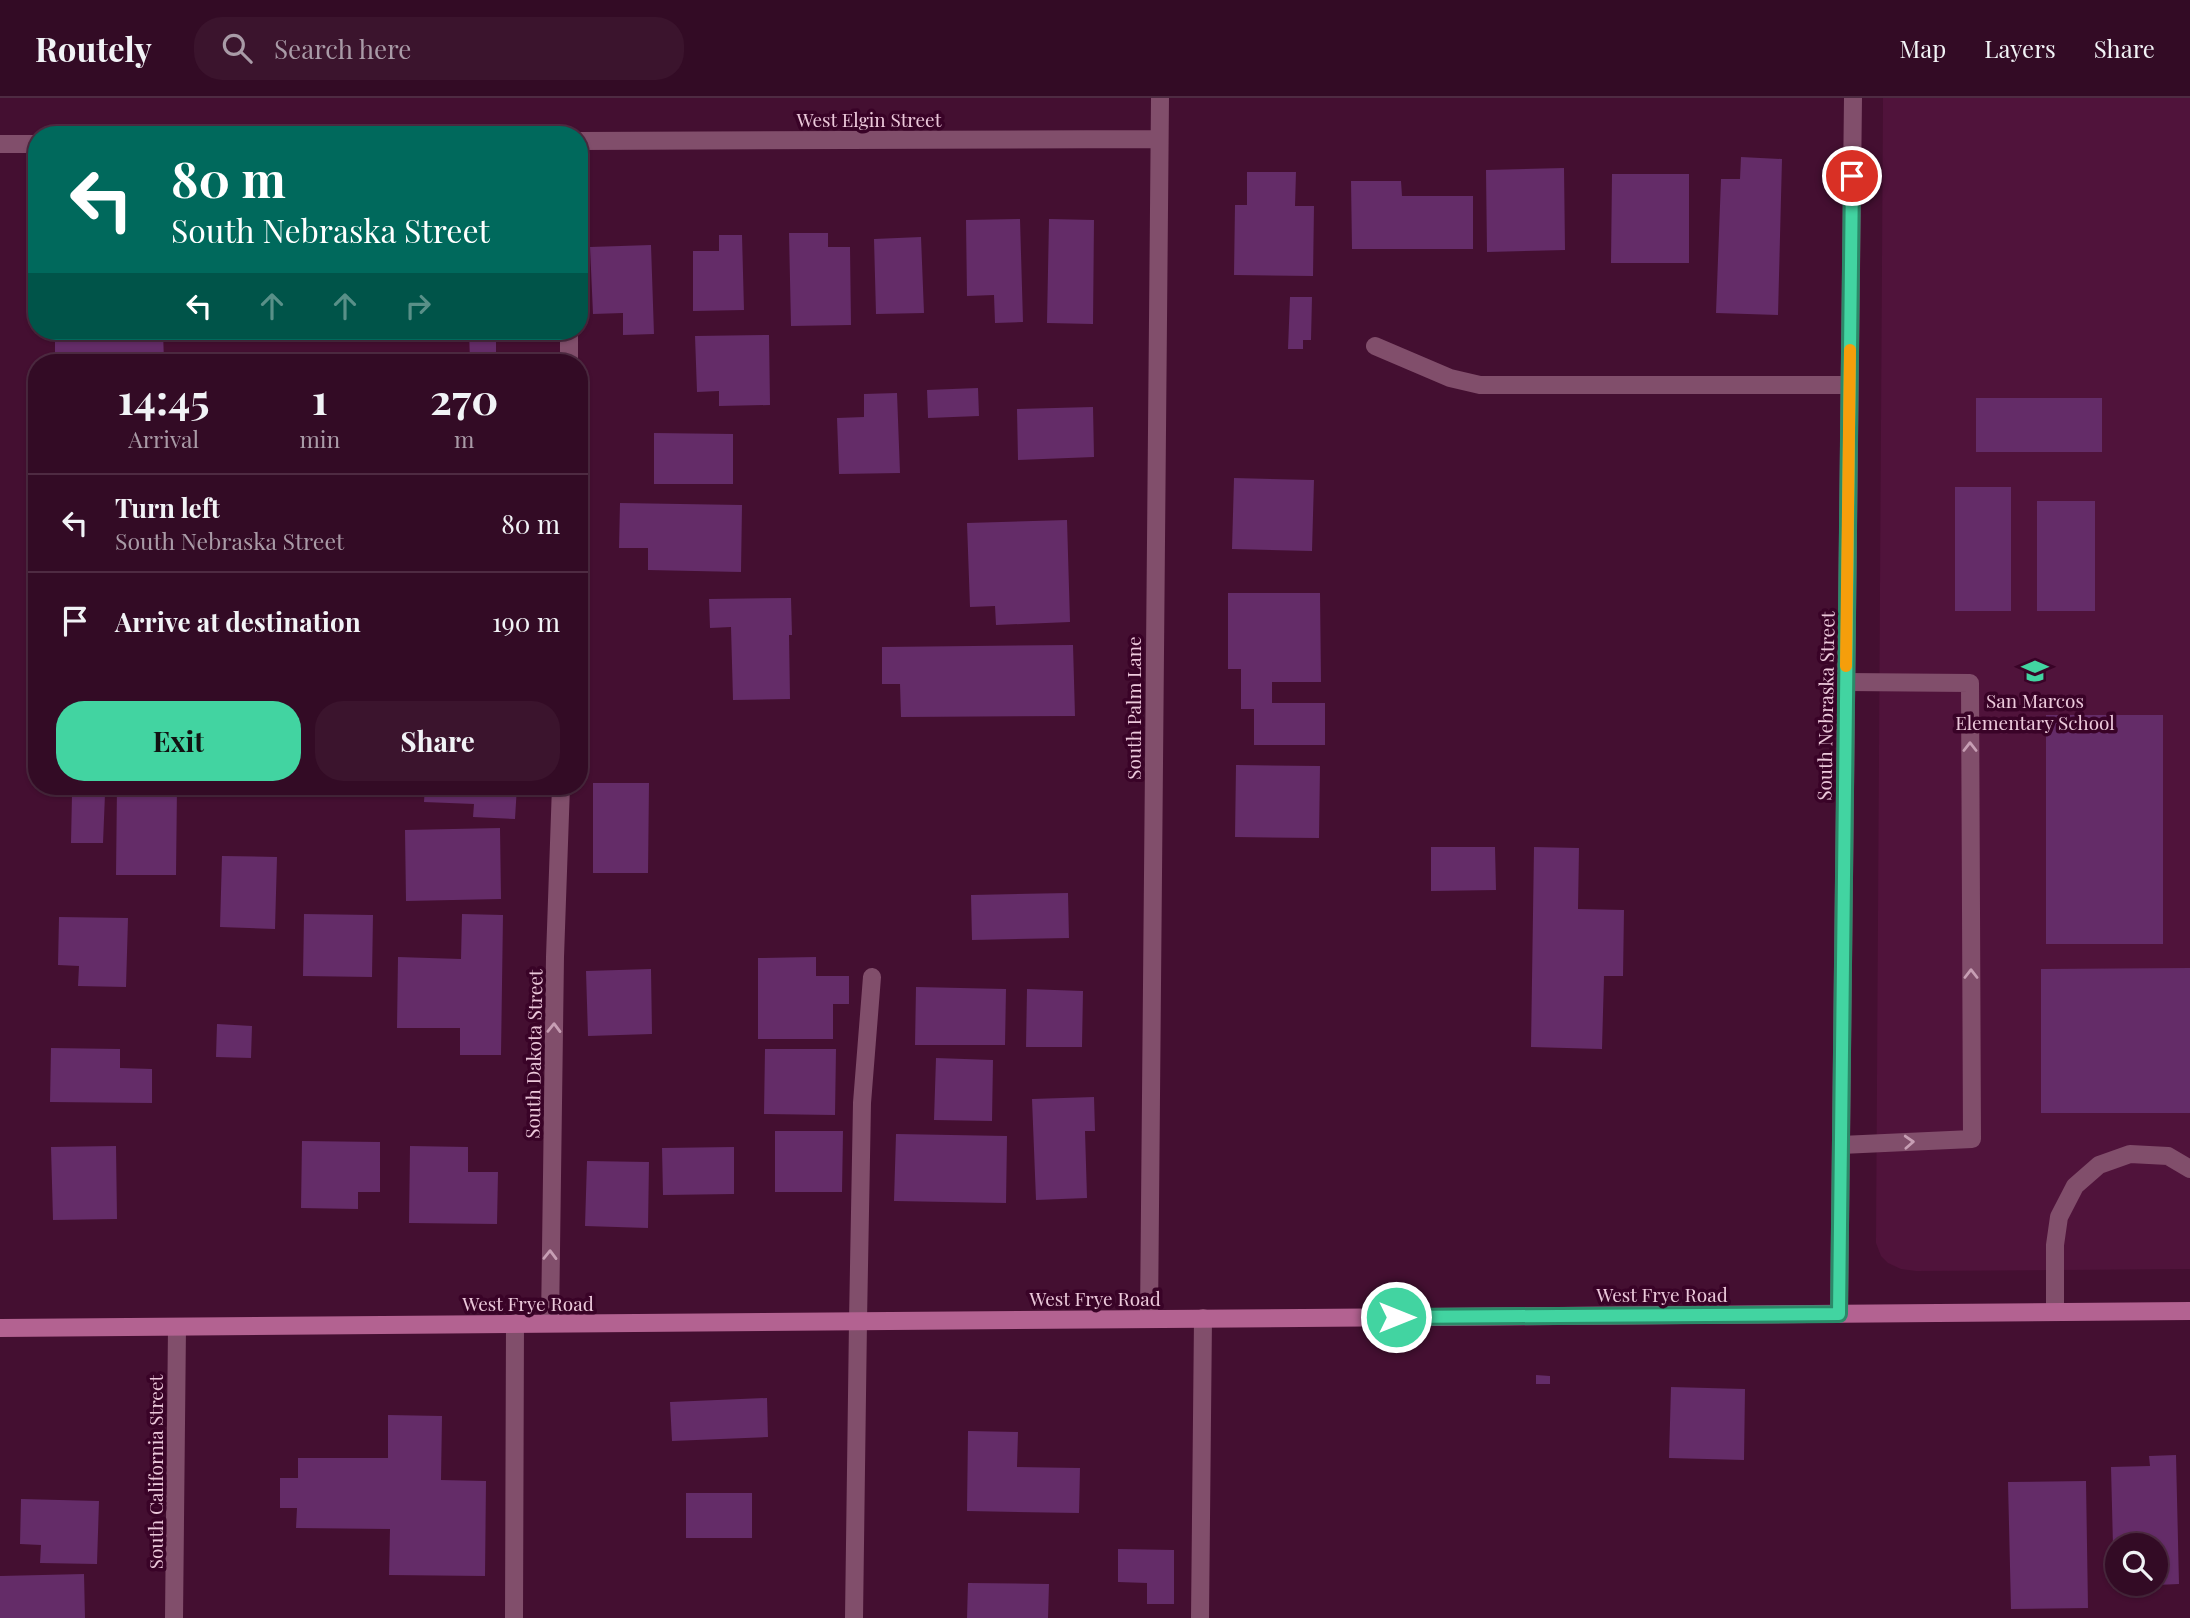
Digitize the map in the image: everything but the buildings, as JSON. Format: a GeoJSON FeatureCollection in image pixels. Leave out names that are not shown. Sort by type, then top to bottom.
{"type":"FeatureCollection","features":[{"type":"Feature","properties":{"kind":"street","name":"South Palm Lane"},"geometry":{"type":"LineString","coordinates":[[1149,1318],[1160,98]]}},
{"type":"Feature","properties":{"kind":"street","name":"South Nebraska Street"},"geometry":{"type":"LineString","coordinates":[[1839,1314],[1853,98]]}},
{"type":"Feature","properties":{"kind":"street","name":"West Elgin Street"},"geometry":{"type":"LineString","coordinates":[[588,141],[1158,139]]}},
{"type":"Feature","properties":{"kind":"street"},"geometry":{"type":"LineString","coordinates":[[0,144],[28,144]]}},
{"type":"Feature","properties":{"kind":"street"},"geometry":{"type":"LineString","coordinates":[[1375,346],[1450,378],[1480,385],[1849,385]]}},
{"type":"Feature","properties":{"kind":"street"},"geometry":{"type":"LineString","coordinates":[[1841,1145],[1972,1139],[1969,683],[1846,682]]}},
{"type":"Feature","properties":{"kind":"street","name":"South Dakota Street"},"geometry":{"type":"LineString","coordinates":[[550,1323],[555,957],[561,795]]}},
{"type":"Feature","properties":{"kind":"street"},"geometry":{"type":"LineString","coordinates":[[854,1618],[862,1102],[872,978]]}},
{"type":"Feature","properties":{"kind":"street"},"geometry":{"type":"LineString","coordinates":[[2055,1312],[2056,1235],[2059,1217],[2075,1186],[2099,1165],[2130,1154],[2168,1156],[2190,1169]]}},
{"type":"Feature","properties":{"kind":"street","name":"West Frye Road"},"geometry":{"type":"LineString","coordinates":[[0,1328],[2190,1311]]}},
{"type":"Feature","properties":{"kind":"street"},"geometry":{"type":"LineString","coordinates":[[1200,1618],[1203,1318]]}},
{"type":"Feature","properties":{"kind":"street"},"geometry":{"type":"LineString","coordinates":[[514,1618],[515,1323]]}},
{"type":"Feature","properties":{"kind":"street","name":"South California Street"},"geometry":{"type":"LineString","coordinates":[[174,1618],[177,1327]]}},
{"type":"Feature","properties":{"kind":"shaded area","name":"San Marcos Elementary School"},"geometry":{"type":"Polygon","coordinates":[[[1883,98],[2190,98],[2190,1269],[1916,1271],[1901,1269],[1888,1263],[1881,1256],[1876,1243],[1883,98]]]}},
{"type":"Feature","properties":{"kind":"slow traffic"},"geometry":{"type":"LineString","coordinates":[[1846,666],[1850,350]]}},
{"type":"Feature","properties":{"kind":"place","name":"San Marcos Elementary School"},"geometry":{"type":"Point","coordinates":[2035,671]}},
{"type":"Feature","properties":{"kind":"route"},"geometry":{"type":"LineString","coordinates":[[1396,1317],[1839,1314],[1852,176]]}}]}
